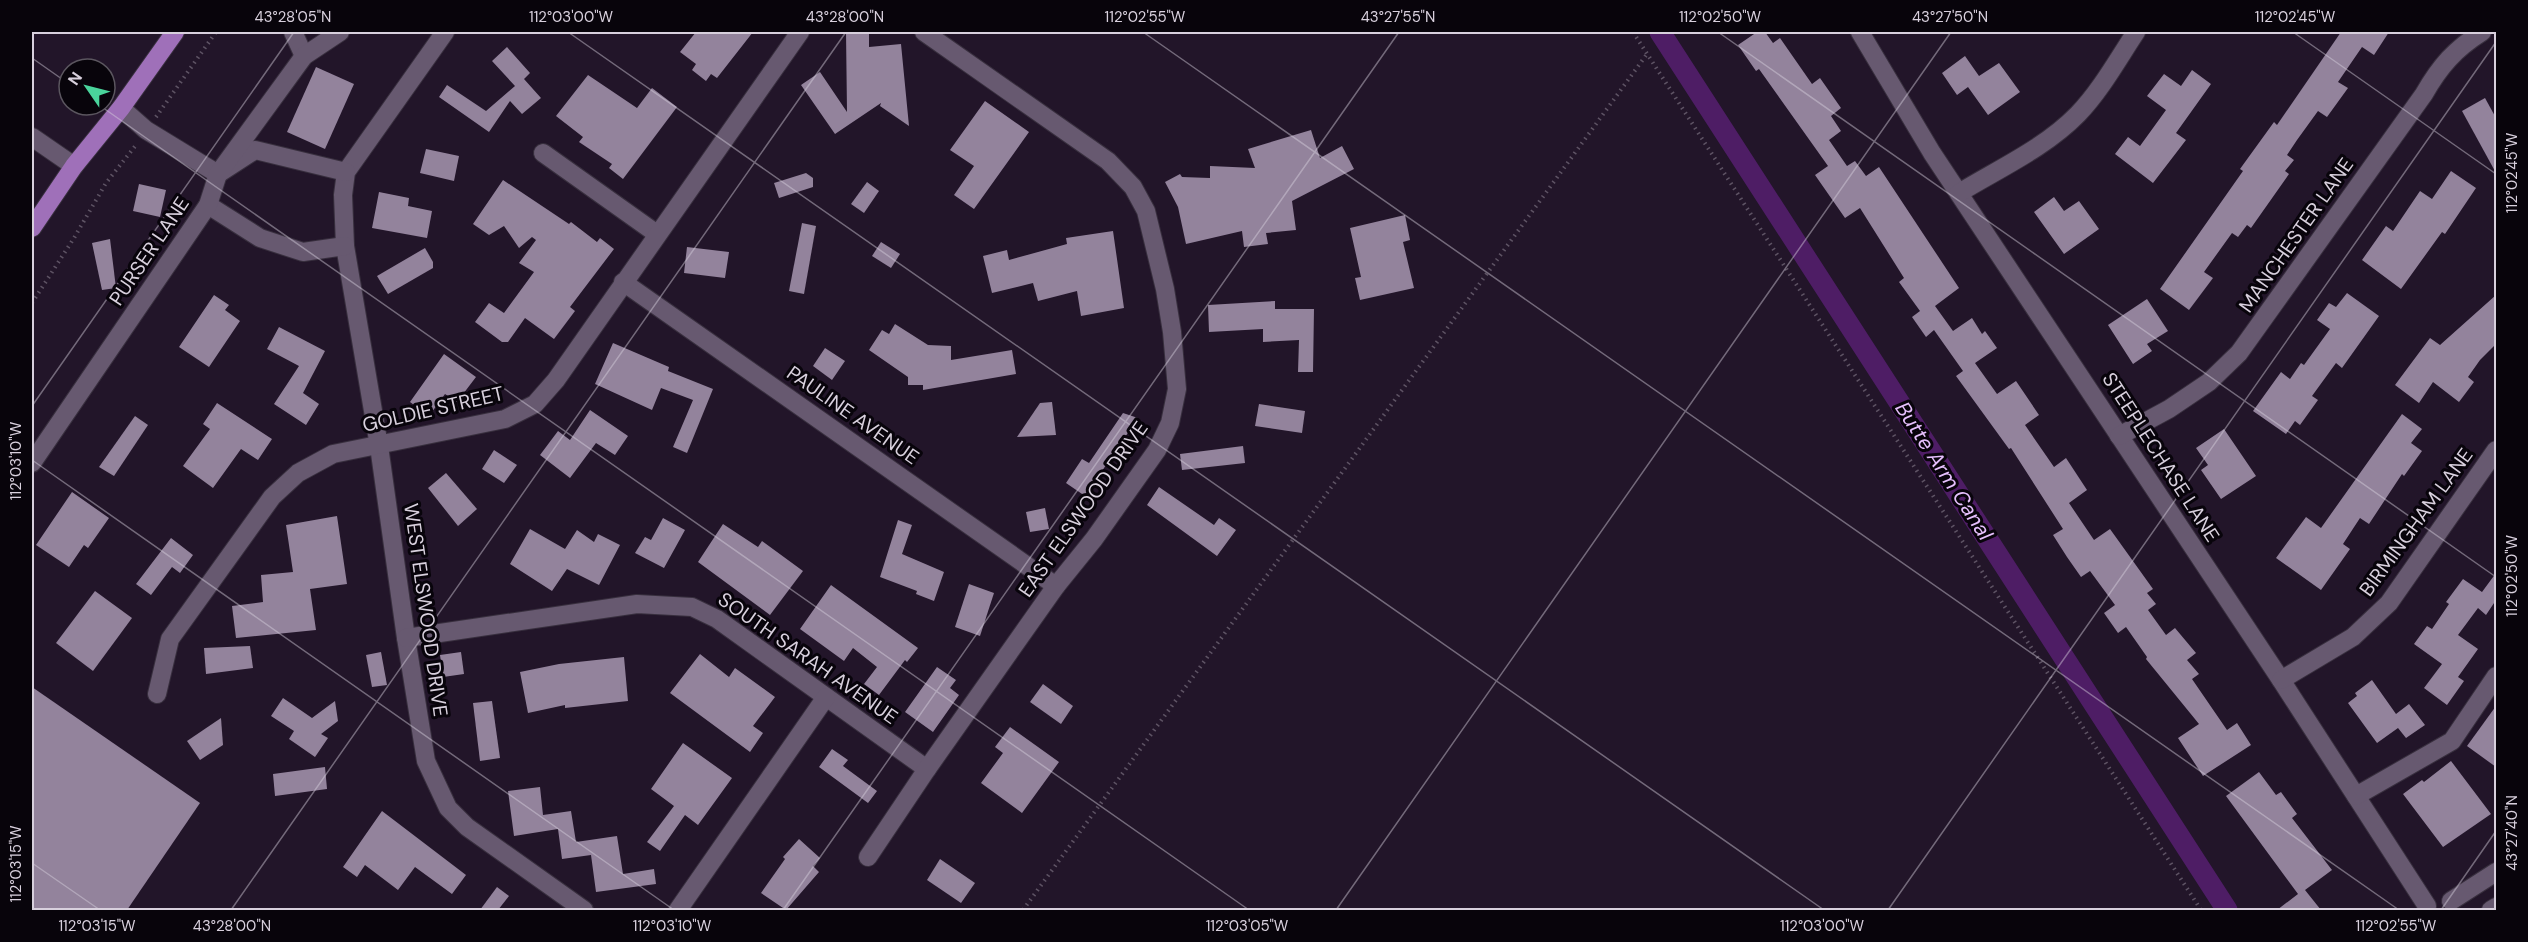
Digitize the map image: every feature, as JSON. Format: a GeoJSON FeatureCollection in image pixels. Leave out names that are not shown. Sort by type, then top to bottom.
{"type":"FeatureCollection","features":[{"type":"Feature","properties":{"kind":"main road"},"geometry":{"type":"LineString","coordinates":[[32,228],[74,166],[121,108],[175,32]]}},
{"type":"Feature","properties":{"kind":"street"},"geometry":{"type":"LineString","coordinates":[[293,32],[304,56],[340,32]]}},
{"type":"Feature","properties":{"kind":"street"},"geometry":{"type":"LineString","coordinates":[[208,205],[260,238],[303,252],[345,246],[343,195],[346,172],[445,32]]}},
{"type":"Feature","properties":{"kind":"street","name":"GOLDIE STREET"},"geometry":{"type":"LineString","coordinates":[[157,694],[170,639],[272,497],[298,473],[333,454],[505,419],[535,404],[556,380],[800,32]]}},
{"type":"Feature","properties":{"kind":"street","name":"EAST ELSWOOD DRIVE"},"geometry":{"type":"LineString","coordinates":[[868,857],[1056,586],[1094,539],[1157,450],[1170,423],[1177,389],[1172,332],[1165,289],[1146,211],[1133,188],[1108,161],[924,32]]}},
{"type":"Feature","properties":{"kind":"street","name":"STEEPLECHASE LANE"},"geometry":{"type":"LineString","coordinates":[[1860,32],[1959,193],[2281,680],[2426,908]]}},
{"type":"Feature","properties":{"kind":"street"},"geometry":{"type":"LineString","coordinates":[[1959,193],[2047,140],[2077,115],[2100,87],[2136,32]]}},
{"type":"Feature","properties":{"kind":"street","name":"MANCHESTER LANE"},"geometry":{"type":"LineString","coordinates":[[2119,436],[2169,409],[2209,382],[2239,353],[2424,94],[2440,67],[2458,49],[2482,32]]}},
{"type":"Feature","properties":{"kind":"street","name":"PURSER LANE"},"geometry":{"type":"LineString","coordinates":[[32,463],[208,205],[218,174],[304,56]]}},
{"type":"Feature","properties":{"kind":"street"},"geometry":{"type":"LineString","coordinates":[[121,108],[146,130],[218,174],[255,150],[346,172]]}},
{"type":"Feature","properties":{"kind":"street"},"geometry":{"type":"LineString","coordinates":[[32,136],[74,166]]}},
{"type":"Feature","properties":{"kind":"street"},"geometry":{"type":"LineString","coordinates":[[543,153],[657,234]]}},
{"type":"Feature","properties":{"kind":"street","name":"WEST ELSWOOD DRIVE"},"geometry":{"type":"LineString","coordinates":[[345,246],[379,446],[426,761],[447,808],[467,827],[584,910]]}},
{"type":"Feature","properties":{"kind":"street","name":"PAULINE AVENUE"},"geometry":{"type":"LineString","coordinates":[[623,282],[1056,586]]}},
{"type":"Feature","properties":{"kind":"street","name":"BIRMINGHAM LANE"},"geometry":{"type":"LineString","coordinates":[[2281,680],[2353,637],[2389,603],[2496,450]]}},
{"type":"Feature","properties":{"kind":"street","name":"SOUTH SARAH AVENUE"},"geometry":{"type":"LineString","coordinates":[[406,638],[638,604],[692,607],[717,619],[927,769]]}},
{"type":"Feature","properties":{"kind":"street"},"geometry":{"type":"LineString","coordinates":[[2356,796],[2452,741],[2496,676]]}},
{"type":"Feature","properties":{"kind":"street"},"geometry":{"type":"LineString","coordinates":[[678,910],[826,697]]}},
{"type":"Feature","properties":{"kind":"street"},"geometry":{"type":"LineString","coordinates":[[2426,908],[2438,900],[2457,906],[2496,872]]}},
{"type":"Feature","properties":{"kind":"street"},"geometry":{"type":"LineString","coordinates":[[2491,910],[2496,908]]}},
{"type":"Feature","properties":{"kind":"path"},"geometry":{"type":"LineString","coordinates":[[172,93],[216,32]]}},
{"type":"Feature","properties":{"kind":"path"},"geometry":{"type":"LineString","coordinates":[[1633,32],[2201,910]]}},
{"type":"Feature","properties":{"kind":"path"},"geometry":{"type":"LineString","coordinates":[[1023,910],[1647,54]]}},
{"type":"Feature","properties":{"kind":"path"},"geometry":{"type":"LineString","coordinates":[[32,303],[106,183],[117,171]]}},
{"type":"Feature","properties":{"kind":"building"},"geometry":{"type":"Polygon","coordinates":[[[696,32],[753,32],[717,78],[711,74],[706,81],[692,70],[696,64],[680,52],[696,32]]]}},
{"type":"Feature","properties":{"kind":"building"},"geometry":{"type":"Polygon","coordinates":[[[846,32],[869,32],[869,47],[901,44],[909,126],[880,106],[881,103],[835,134],[801,85],[820,72],[847,112],[846,32]]]}},
{"type":"Feature","properties":{"kind":"building"},"geometry":{"type":"Polygon","coordinates":[[[1757,32],[1765,32],[1773,43],[1780,38],[1812,84],[1820,78],[1841,108],[1831,116],[1841,131],[1829,140],[1847,166],[1855,161],[1866,176],[1879,167],[1959,288],[1935,306],[1953,331],[1972,318],[1982,334],[1985,331],[1997,348],[1975,363],[1997,394],[2016,381],[2039,415],[2025,425],[2054,467],[2066,458],[2087,490],[2069,503],[2094,540],[2110,529],[2153,589],[2147,593],[2156,604],[2148,610],[2166,635],[2175,628],[2196,653],[2187,660],[2199,674],[2192,679],[2227,730],[2237,723],[2251,745],[2203,776],[2178,738],[2199,724],[2146,659],[2147,657],[2126,627],[2118,633],[2104,613],[2115,605],[2090,571],[2081,577],[2067,557],[2053,535],[2063,529],[2011,448],[2009,449],[1956,376],[1963,371],[1934,330],[1926,337],[1912,317],[1920,311],[1899,282],[1904,278],[1860,208],[1845,218],[1815,175],[1828,166],[1759,69],[1756,71],[1738,45],[1757,32]]]}},
{"type":"Feature","properties":{"kind":"building"},"geometry":{"type":"Polygon","coordinates":[[[2341,32],[2389,32],[2374,55],[2362,47],[2338,82],[2348,88],[2327,117],[2318,111],[2297,140],[2287,155],[2294,160],[2285,171],[2289,174],[2251,228],[2247,225],[2238,237],[2232,233],[2204,272],[2213,278],[2189,310],[2160,289],[2243,171],[2240,169],[2274,122],[2277,125],[2341,32]]]}},
{"type":"Feature","properties":{"kind":"building"},"geometry":{"type":"Polygon","coordinates":[[[507,47],[530,73],[524,79],[541,98],[522,114],[510,101],[489,132],[439,97],[447,85],[486,111],[515,86],[492,61],[507,47]]]}},
{"type":"Feature","properties":{"kind":"building"},"geometry":{"type":"Polygon","coordinates":[[[1965,56],[1979,76],[1999,63],[2020,92],[1988,115],[1968,87],[1957,95],[1942,73],[1965,56]]]}},
{"type":"Feature","properties":{"kind":"building"},"geometry":{"type":"Polygon","coordinates":[[[316,67],[354,84],[325,149],[287,132],[316,67]]]}},
{"type":"Feature","properties":{"kind":"building"},"geometry":{"type":"Polygon","coordinates":[[[2192,70],[2211,84],[2176,133],[2186,140],[2153,183],[2115,154],[2128,137],[2140,146],[2166,110],[2147,96],[2164,74],[2181,86],[2192,70]]]}},
{"type":"Feature","properties":{"kind":"building"},"geometry":{"type":"Polygon","coordinates":[[[588,75],[637,108],[652,88],[677,107],[623,179],[609,168],[612,164],[579,142],[583,137],[556,116],[588,75]]]}},
{"type":"Feature","properties":{"kind":"building"},"geometry":{"type":"Polygon","coordinates":[[[2485,98],[2496,118],[2496,173],[2462,111],[2485,98]]]}},
{"type":"Feature","properties":{"kind":"building"},"geometry":{"type":"Polygon","coordinates":[[[985,101],[1029,132],[974,209],[954,195],[974,166],[950,150],[985,101]]]}},
{"type":"Feature","properties":{"kind":"building"},"geometry":{"type":"Polygon","coordinates":[[[1311,130],[1320,158],[1342,146],[1354,169],[1292,201],[1296,230],[1266,233],[1268,244],[1244,247],[1242,231],[1186,244],[1178,207],[1165,182],[1180,174],[1182,177],[1210,178],[1210,166],[1255,168],[1248,149],[1311,130]]]}},
{"type":"Feature","properties":{"kind":"building"},"geometry":{"type":"Polygon","coordinates":[[[426,149],[459,156],[454,181],[420,173],[426,149]]]}},
{"type":"Feature","properties":{"kind":"building"},"geometry":{"type":"Polygon","coordinates":[[[2451,171],[2476,188],[2445,234],[2442,232],[2401,289],[2362,260],[2386,226],[2393,231],[2420,191],[2432,199],[2451,171]]]}},
{"type":"Feature","properties":{"kind":"building"},"geometry":{"type":"Polygon","coordinates":[[[806,173],[813,178],[813,187],[779,198],[774,183],[806,173]]]}},
{"type":"Feature","properties":{"kind":"building"},"geometry":{"type":"Polygon","coordinates":[[[503,180],[569,224],[571,222],[597,242],[600,238],[614,249],[570,307],[575,311],[554,339],[525,318],[508,342],[502,342],[475,322],[489,303],[504,313],[534,272],[519,263],[536,240],[532,237],[519,248],[504,226],[489,235],[473,224],[503,180]]]}},
{"type":"Feature","properties":{"kind":"building"},"geometry":{"type":"Polygon","coordinates":[[[867,182],[879,191],[864,213],[851,204],[867,182]]]}},
{"type":"Feature","properties":{"kind":"building"},"geometry":{"type":"Polygon","coordinates":[[[139,184],[166,190],[160,217],[133,211],[139,184]]]}},
{"type":"Feature","properties":{"kind":"building"},"geometry":{"type":"Polygon","coordinates":[[[379,192],[409,198],[408,206],[432,211],[427,238],[372,228],[379,192]]]}},
{"type":"Feature","properties":{"kind":"building"},"geometry":{"type":"Polygon","coordinates":[[[2054,197],[2064,211],[2079,201],[2099,229],[2064,254],[2034,212],[2054,197]]]}},
{"type":"Feature","properties":{"kind":"building"},"geometry":{"type":"Polygon","coordinates":[[[1405,215],[1410,240],[1403,242],[1414,288],[1360,300],[1355,278],[1361,277],[1350,228],[1405,215]]]}},
{"type":"Feature","properties":{"kind":"building"},"geometry":{"type":"Polygon","coordinates":[[[802,223],[816,226],[804,294],[789,291],[802,223]]]}},
{"type":"Feature","properties":{"kind":"building"},"geometry":{"type":"Polygon","coordinates":[[[1113,231],[1124,308],[1081,316],[1077,291],[1038,301],[1033,283],[992,293],[983,256],[1007,250],[1009,260],[1067,244],[1066,238],[1113,231]]]}},
{"type":"Feature","properties":{"kind":"building"},"geometry":{"type":"Polygon","coordinates":[[[110,239],[116,288],[102,290],[92,243],[110,239]]]}},
{"type":"Feature","properties":{"kind":"building"},"geometry":{"type":"Polygon","coordinates":[[[881,242],[900,254],[891,268],[872,256],[881,242]]]}},
{"type":"Feature","properties":{"kind":"building"},"geometry":{"type":"Polygon","coordinates":[[[687,247],[729,252],[725,278],[684,273],[687,247]]]}},
{"type":"Feature","properties":{"kind":"building"},"geometry":{"type":"Polygon","coordinates":[[[425,248],[433,262],[433,268],[388,294],[377,276],[425,248]]]}},
{"type":"Feature","properties":{"kind":"building"},"geometry":{"type":"Polygon","coordinates":[[[2347,293],[2379,316],[2342,368],[2336,363],[2312,396],[2318,400],[2300,425],[2295,421],[2286,434],[2253,411],[2281,372],[2290,379],[2301,363],[2304,365],[2330,329],[2317,320],[2329,303],[2336,307],[2347,293]]]}},
{"type":"Feature","properties":{"kind":"building"},"geometry":{"type":"Polygon","coordinates":[[[214,295],[229,305],[225,310],[240,321],[209,367],[179,347],[214,295]]]}},
{"type":"Feature","properties":{"kind":"building"},"geometry":{"type":"Polygon","coordinates":[[[2496,295],[2496,344],[2480,360],[2468,377],[2474,382],[2459,402],[2433,382],[2419,403],[2395,385],[2430,338],[2440,345],[2496,295]]]}},
{"type":"Feature","properties":{"kind":"building"},"geometry":{"type":"Polygon","coordinates":[[[2147,299],[2168,331],[2147,344],[2152,351],[2133,364],[2108,325],[2147,299]]]}},
{"type":"Feature","properties":{"kind":"building"},"geometry":{"type":"Polygon","coordinates":[[[1275,301],[1275,309],[1314,309],[1313,372],[1298,372],[1299,340],[1263,342],[1263,329],[1209,332],[1208,305],[1275,301]]]}},
{"type":"Feature","properties":{"kind":"building"},"geometry":{"type":"Polygon","coordinates":[[[895,324],[928,345],[951,346],[951,360],[1012,350],[1016,374],[923,390],[923,385],[908,385],[908,377],[869,350],[882,330],[889,334],[895,324]]]}},
{"type":"Feature","properties":{"kind":"building"},"geometry":{"type":"Polygon","coordinates":[[[279,327],[325,351],[303,393],[319,404],[306,425],[274,404],[299,366],[267,349],[279,327]]]}},
{"type":"Feature","properties":{"kind":"building"},"geometry":{"type":"Polygon","coordinates":[[[613,343],[669,367],[668,371],[713,389],[687,453],[673,447],[693,400],[661,388],[652,410],[595,384],[613,343]]]}},
{"type":"Feature","properties":{"kind":"building"},"geometry":{"type":"Polygon","coordinates":[[[825,348],[845,361],[832,380],[813,366],[825,348]]]}},
{"type":"Feature","properties":{"kind":"building"},"geometry":{"type":"Polygon","coordinates":[[[444,354],[476,377],[457,402],[445,394],[429,416],[410,402],[444,354]]]}},
{"type":"Feature","properties":{"kind":"building"},"geometry":{"type":"Polygon","coordinates":[[[1052,402],[1056,435],[1017,437],[1040,403],[1052,402]]]}},
{"type":"Feature","properties":{"kind":"building"},"geometry":{"type":"Polygon","coordinates":[[[217,403],[272,439],[258,460],[241,449],[213,488],[183,466],[210,429],[203,424],[217,403]]]}},
{"type":"Feature","properties":{"kind":"building"},"geometry":{"type":"Polygon","coordinates":[[[1259,404],[1305,411],[1302,433],[1255,426],[1259,404]]]}},
{"type":"Feature","properties":{"kind":"building"},"geometry":{"type":"Polygon","coordinates":[[[590,410],[628,436],[615,455],[596,443],[570,478],[540,455],[558,431],[570,440],[590,410]]]}},
{"type":"Feature","properties":{"kind":"building"},"geometry":{"type":"Polygon","coordinates":[[[1123,413],[1138,418],[1085,496],[1066,483],[1082,459],[1089,463],[1123,413]]]}},
{"type":"Feature","properties":{"kind":"building"},"geometry":{"type":"Polygon","coordinates":[[[2402,414],[2422,429],[2411,443],[2422,451],[2404,476],[2402,474],[2369,524],[2360,518],[2343,544],[2350,549],[2321,590],[2276,558],[2306,517],[2321,528],[2402,414]]]}},
{"type":"Feature","properties":{"kind":"building"},"geometry":{"type":"Polygon","coordinates":[[[135,416],[148,425],[114,476],[99,467],[135,416]]]}},
{"type":"Feature","properties":{"kind":"building"},"geometry":{"type":"Polygon","coordinates":[[[2224,429],[2256,476],[2221,499],[2201,470],[2208,465],[2196,448],[2224,429]]]}},
{"type":"Feature","properties":{"kind":"building"},"geometry":{"type":"Polygon","coordinates":[[[1243,446],[1245,463],[1182,470],[1180,454],[1243,446]]]}},
{"type":"Feature","properties":{"kind":"building"},"geometry":{"type":"Polygon","coordinates":[[[494,450],[517,465],[504,483],[482,469],[494,450]]]}},
{"type":"Feature","properties":{"kind":"building"},"geometry":{"type":"Polygon","coordinates":[[[446,473],[477,509],[458,526],[428,488],[446,473]]]}},
{"type":"Feature","properties":{"kind":"building"},"geometry":{"type":"Polygon","coordinates":[[[1159,487],[1214,525],[1219,518],[1236,530],[1217,556],[1147,505],[1159,487]]]}},
{"type":"Feature","properties":{"kind":"building"},"geometry":{"type":"Polygon","coordinates":[[[72,492],[109,518],[88,548],[84,545],[69,567],[36,545],[72,492]]]}},
{"type":"Feature","properties":{"kind":"building"},"geometry":{"type":"Polygon","coordinates":[[[1045,508],[1049,529],[1030,532],[1026,512],[1045,508]]]}},
{"type":"Feature","properties":{"kind":"building"},"geometry":{"type":"Polygon","coordinates":[[[337,516],[347,584],[310,589],[316,630],[236,638],[232,606],[263,602],[261,575],[293,572],[286,525],[337,516]]]}},
{"type":"Feature","properties":{"kind":"building"},"geometry":{"type":"Polygon","coordinates":[[[663,518],[685,530],[664,568],[635,553],[645,537],[651,540],[663,518]]]}},
{"type":"Feature","properties":{"kind":"building"},"geometry":{"type":"Polygon","coordinates":[[[898,520],[912,525],[902,554],[944,572],[934,601],[916,594],[917,591],[880,577],[898,520]]]}},
{"type":"Feature","properties":{"kind":"building"},"geometry":{"type":"Polygon","coordinates":[[[723,524],[758,547],[762,541],[803,571],[770,615],[698,562],[723,524]]]}},
{"type":"Feature","properties":{"kind":"building"},"geometry":{"type":"Polygon","coordinates":[[[530,529],[565,549],[577,530],[594,542],[598,534],[620,545],[599,585],[567,569],[552,591],[510,564],[530,529]]]}},
{"type":"Feature","properties":{"kind":"building"},"geometry":{"type":"Polygon","coordinates":[[[171,538],[193,555],[180,573],[172,567],[151,595],[136,584],[171,538]]]}},
{"type":"Feature","properties":{"kind":"building"},"geometry":{"type":"Polygon","coordinates":[[[2496,573],[2496,600],[2486,615],[2478,608],[2458,635],[2478,649],[2458,677],[2464,681],[2447,705],[2424,688],[2442,664],[2414,644],[2427,626],[2432,629],[2449,604],[2446,602],[2463,579],[2482,592],[2496,573]]]}},
{"type":"Feature","properties":{"kind":"building"},"geometry":{"type":"Polygon","coordinates":[[[969,584],[994,593],[980,636],[955,627],[969,584]]]}},
{"type":"Feature","properties":{"kind":"building"},"geometry":{"type":"Polygon","coordinates":[[[831,585],[918,648],[907,662],[905,660],[879,695],[864,684],[877,667],[853,648],[844,661],[800,629],[831,585]]]}},
{"type":"Feature","properties":{"kind":"building"},"geometry":{"type":"Polygon","coordinates":[[[95,591],[132,618],[93,671],[56,643],[95,591]]]}},
{"type":"Feature","properties":{"kind":"building"},"geometry":{"type":"Polygon","coordinates":[[[250,646],[253,668],[206,674],[204,648],[250,646]]]}},
{"type":"Feature","properties":{"kind":"building"},"geometry":{"type":"Polygon","coordinates":[[[381,652],[387,685],[372,687],[366,655],[381,652]]]}},
{"type":"Feature","properties":{"kind":"building"},"geometry":{"type":"Polygon","coordinates":[[[461,652],[464,674],[443,677],[440,655],[461,652]]]}},
{"type":"Feature","properties":{"kind":"building"},"geometry":{"type":"Polygon","coordinates":[[[700,654],[729,677],[735,668],[775,697],[753,726],[763,733],[750,752],[670,693],[700,654]]]}},
{"type":"Feature","properties":{"kind":"building"},"geometry":{"type":"Polygon","coordinates":[[[624,657],[628,701],[565,708],[565,705],[528,713],[520,672],[559,664],[624,657]]]}},
{"type":"Feature","properties":{"kind":"building"},"geometry":{"type":"Polygon","coordinates":[[[937,667],[956,680],[950,688],[959,695],[933,732],[905,712],[937,667]]]}},
{"type":"Feature","properties":{"kind":"building"},"geometry":{"type":"Polygon","coordinates":[[[2372,680],[2396,714],[2409,704],[2425,725],[2406,738],[2398,728],[2377,743],[2348,703],[2357,696],[2355,693],[2372,680]]]}},
{"type":"Feature","properties":{"kind":"building"},"geometry":{"type":"Polygon","coordinates":[[[1043,684],[1073,706],[1061,724],[1030,702],[1043,684]]]}},
{"type":"Feature","properties":{"kind":"building"},"geometry":{"type":"Polygon","coordinates":[[[32,687],[200,803],[127,910],[32,910],[32,687]]]}},
{"type":"Feature","properties":{"kind":"building"},"geometry":{"type":"Polygon","coordinates":[[[283,698],[312,718],[335,701],[338,721],[321,734],[328,738],[315,757],[289,739],[294,731],[271,716],[283,698]]]}},
{"type":"Feature","properties":{"kind":"building"},"geometry":{"type":"Polygon","coordinates":[[[492,701],[500,758],[480,761],[473,703],[492,701]]]}},
{"type":"Feature","properties":{"kind":"building"},"geometry":{"type":"Polygon","coordinates":[[[2496,706],[2496,767],[2467,746],[2496,706]]]}},
{"type":"Feature","properties":{"kind":"building"},"geometry":{"type":"Polygon","coordinates":[[[221,718],[223,745],[200,760],[187,741],[221,718]]]}},
{"type":"Feature","properties":{"kind":"building"},"geometry":{"type":"Polygon","coordinates":[[[1010,727],[1059,762],[1022,813],[981,783],[1003,753],[995,747],[1010,727]]]}},
{"type":"Feature","properties":{"kind":"building"},"geometry":{"type":"Polygon","coordinates":[[[683,743],[732,778],[698,825],[685,815],[660,851],[647,842],[674,806],[651,789],[683,743]]]}},
{"type":"Feature","properties":{"kind":"building"},"geometry":{"type":"Polygon","coordinates":[[[832,749],[848,760],[843,766],[877,791],[868,803],[819,767],[832,749]]]}},
{"type":"Feature","properties":{"kind":"building"},"geometry":{"type":"Polygon","coordinates":[[[2451,761],[2491,814],[2443,847],[2403,794],[2422,780],[2424,782],[2451,761]]]}},
{"type":"Feature","properties":{"kind":"building"},"geometry":{"type":"Polygon","coordinates":[[[325,767],[327,789],[275,796],[273,774],[325,767]]]}},
{"type":"Feature","properties":{"kind":"building"},"geometry":{"type":"Polygon","coordinates":[[[2259,772],[2276,795],[2281,792],[2297,814],[2292,818],[2332,870],[2305,890],[2321,910],[2277,910],[2298,894],[2226,796],[2259,772]]]}},
{"type":"Feature","properties":{"kind":"building"},"geometry":{"type":"Polygon","coordinates":[[[540,787],[543,815],[571,811],[576,842],[617,836],[623,874],[654,869],[656,884],[596,892],[591,855],[562,859],[558,829],[514,836],[508,791],[540,787]]]}},
{"type":"Feature","properties":{"kind":"building"},"geometry":{"type":"Polygon","coordinates":[[[382,811],[466,875],[452,894],[415,867],[398,890],[365,865],[357,877],[343,867],[382,811]]]}},
{"type":"Feature","properties":{"kind":"building"},"geometry":{"type":"Polygon","coordinates":[[[799,839],[820,858],[813,866],[819,872],[786,910],[761,893],[785,859],[783,857],[799,839]]]}},
{"type":"Feature","properties":{"kind":"building"},"geometry":{"type":"Polygon","coordinates":[[[940,859],[975,883],[961,903],[927,880],[940,859]]]}},
{"type":"Feature","properties":{"kind":"building"},"geometry":{"type":"Polygon","coordinates":[[[497,887],[509,896],[498,910],[480,910],[497,887]]]}},
{"type":"Feature","properties":{"kind":"waterway","name":"Butte Arm Canal"},"geometry":{"type":"LineString","coordinates":[[1660,32],[2227,910]]}}]}
